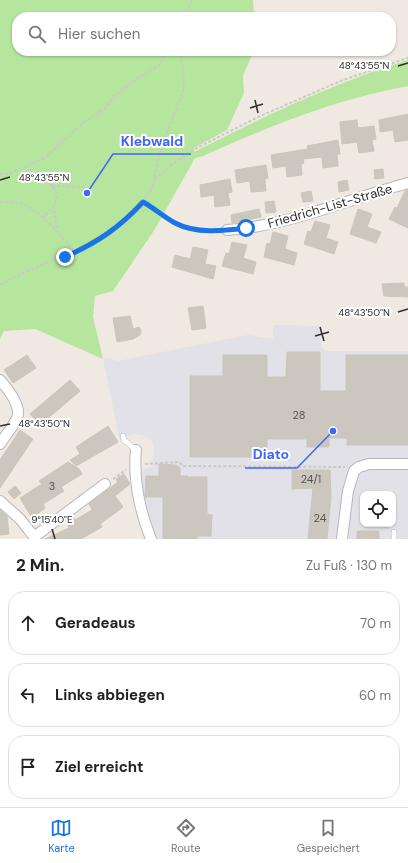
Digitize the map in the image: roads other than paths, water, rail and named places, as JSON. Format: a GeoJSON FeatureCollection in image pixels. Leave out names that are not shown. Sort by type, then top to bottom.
{"type":"FeatureCollection","features":[{"type":"Feature","properties":{"kind":"street","name":"Friedrich-List-Straße"},"geometry":{"type":"LineString","coordinates":[[227,230],[275,223],[408,183]]}},
{"type":"Feature","properties":{"kind":"street"},"geometry":{"type":"LineString","coordinates":[[0,380],[11,395],[18,413],[17,418],[0,444]]}},
{"type":"Feature","properties":{"kind":"street"},"geometry":{"type":"LineString","coordinates":[[136,450],[135,467],[145,521],[151,539]]}},
{"type":"Feature","properties":{"kind":"street"},"geometry":{"type":"LineString","coordinates":[[342,539],[350,481],[356,469],[369,464],[408,464]]}},
{"type":"Feature","properties":{"kind":"street"},"geometry":{"type":"LineString","coordinates":[[0,501],[20,519],[35,538],[105,484]]}},
{"type":"Feature","properties":{"kind":"lane"},"geometry":{"type":"LineString","coordinates":[[123,436],[124,440],[136,450]]}},
{"type":"Feature","properties":{"kind":"lane"},"geometry":{"type":"LineString","coordinates":[[394,532],[394,539]]}},
{"type":"Feature","properties":{"kind":"place","name":"Klebwald"},"geometry":{"type":"Point","coordinates":[87,193]}},
{"type":"Feature","properties":{"kind":"place","name":"Diato"},"geometry":{"type":"Point","coordinates":[333,431]}}]}
